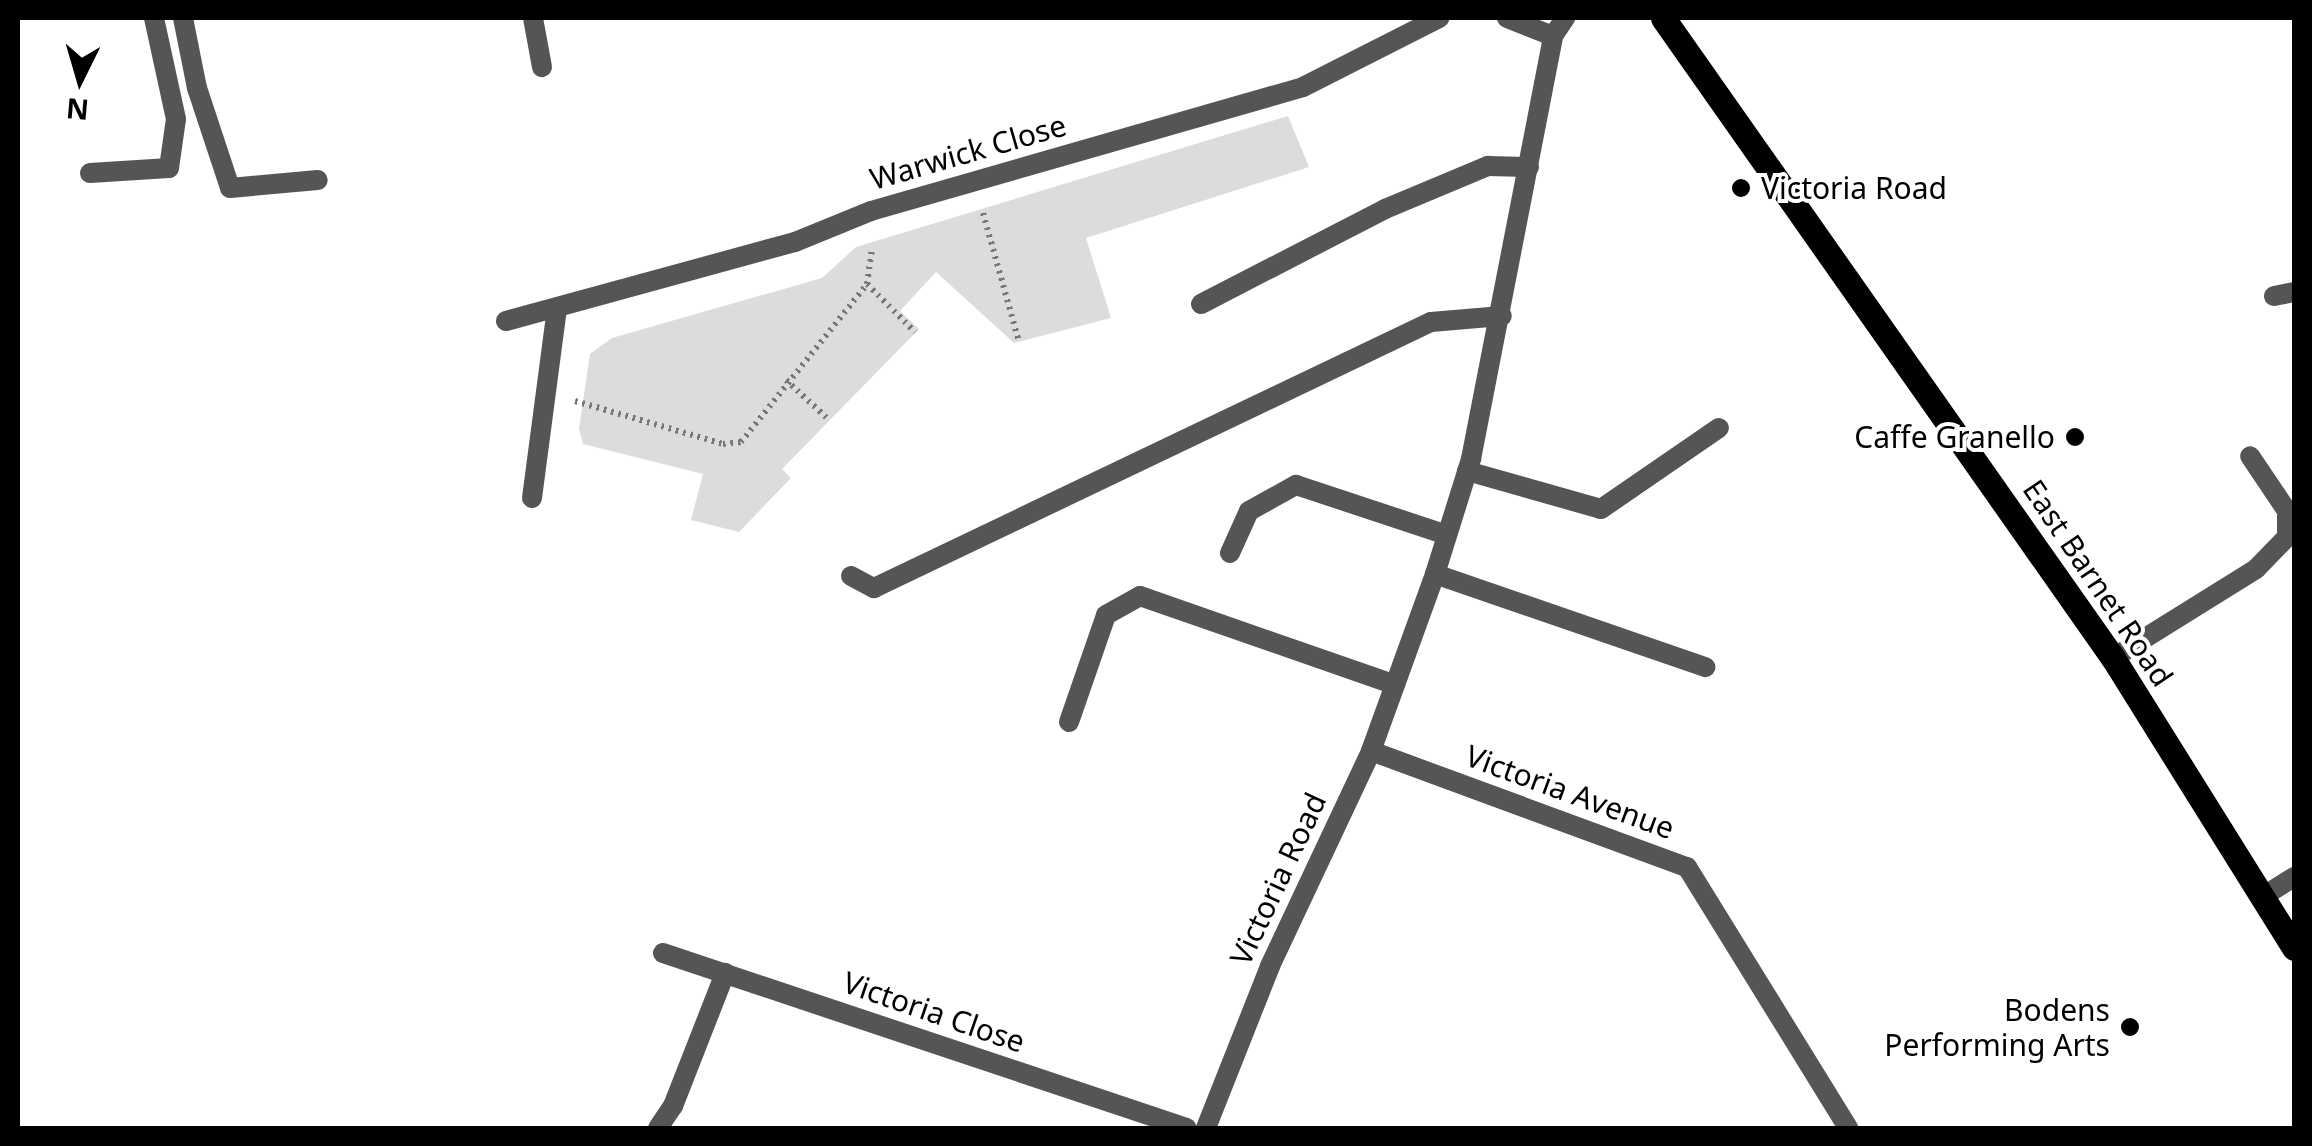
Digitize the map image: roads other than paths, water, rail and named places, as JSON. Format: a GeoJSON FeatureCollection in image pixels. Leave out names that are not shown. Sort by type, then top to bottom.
{"type":"FeatureCollection","features":[{"type":"Feature","properties":{"kind":"main road","name":"East Barnet Road"},"geometry":{"type":"LineString","coordinates":[[1663,18],[2113,658],[2294,948]]}},
{"type":"Feature","properties":{"kind":"street"},"geometry":{"type":"LineString","coordinates":[[90,173],[168,168],[176,119],[154,18]]}},
{"type":"Feature","properties":{"kind":"street"},"geometry":{"type":"LineString","coordinates":[[183,18],[197,88],[230,188],[318,180]]}},
{"type":"Feature","properties":{"kind":"street"},"geometry":{"type":"LineString","coordinates":[[533,18],[542,67]]}},
{"type":"Feature","properties":{"kind":"street","name":"Warwick Close"},"geometry":{"type":"LineString","coordinates":[[506,321],[795,242],[871,211],[1302,88],[1439,18]]}},
{"type":"Feature","properties":{"kind":"street"},"geometry":{"type":"LineString","coordinates":[[1508,18],[1554,36]]}},
{"type":"Feature","properties":{"kind":"street","name":"Victoria Road"},"geometry":{"type":"LineString","coordinates":[[1206,1128],[1270,966],[1370,750],[1468,472],[1502,316],[1554,36],[1565,18]]}},
{"type":"Feature","properties":{"kind":"street"},"geometry":{"type":"LineString","coordinates":[[1201,304],[1386,209],[1488,166],[1528,168]]}},
{"type":"Feature","properties":{"kind":"street"},"geometry":{"type":"LineString","coordinates":[[532,498],[550,395],[557,308]]}},
{"type":"Feature","properties":{"kind":"street"},"geometry":{"type":"LineString","coordinates":[[850,576],[874,588],[1430,322],[1502,316]]}},
{"type":"Feature","properties":{"kind":"street"},"geometry":{"type":"LineString","coordinates":[[1468,472],[1600,509],[1719,428]]}},
{"type":"Feature","properties":{"kind":"street"},"geometry":{"type":"LineString","coordinates":[[2113,658],[2256,569],[2287,538],[2286,511],[2250,456]]}},
{"type":"Feature","properties":{"kind":"street"},"geometry":{"type":"LineString","coordinates":[[1230,554],[1249,511],[1296,485],[1447,536]]}},
{"type":"Feature","properties":{"kind":"street"},"geometry":{"type":"LineString","coordinates":[[1435,574],[1705,667]]}},
{"type":"Feature","properties":{"kind":"street"},"geometry":{"type":"LineString","coordinates":[[1069,722],[1106,615],[1140,596],[1395,685]]}},
{"type":"Feature","properties":{"kind":"street","name":"Victoria Avenue"},"geometry":{"type":"LineString","coordinates":[[1370,750],[1687,868],[1848,1128]]}},
{"type":"Feature","properties":{"kind":"street"},"geometry":{"type":"LineString","coordinates":[[2262,897],[2294,877]]}},
{"type":"Feature","properties":{"kind":"street","name":"Victoria Close"},"geometry":{"type":"LineString","coordinates":[[663,953],[1186,1128]]}},
{"type":"Feature","properties":{"kind":"street"},"geometry":{"type":"LineString","coordinates":[[658,1128],[673,1106],[725,973]]}},
{"type":"Feature","properties":{"kind":"place","name":"Victoria Road"},"geometry":{"type":"Point","coordinates":[1741,188]}},
{"type":"Feature","properties":{"kind":"place","name":"Caffe Granello"},"geometry":{"type":"Point","coordinates":[2075,437]}},
{"type":"Feature","properties":{"kind":"place","name":"Bodens Performing Arts"},"geometry":{"type":"Point","coordinates":[2130,1027]}}]}
